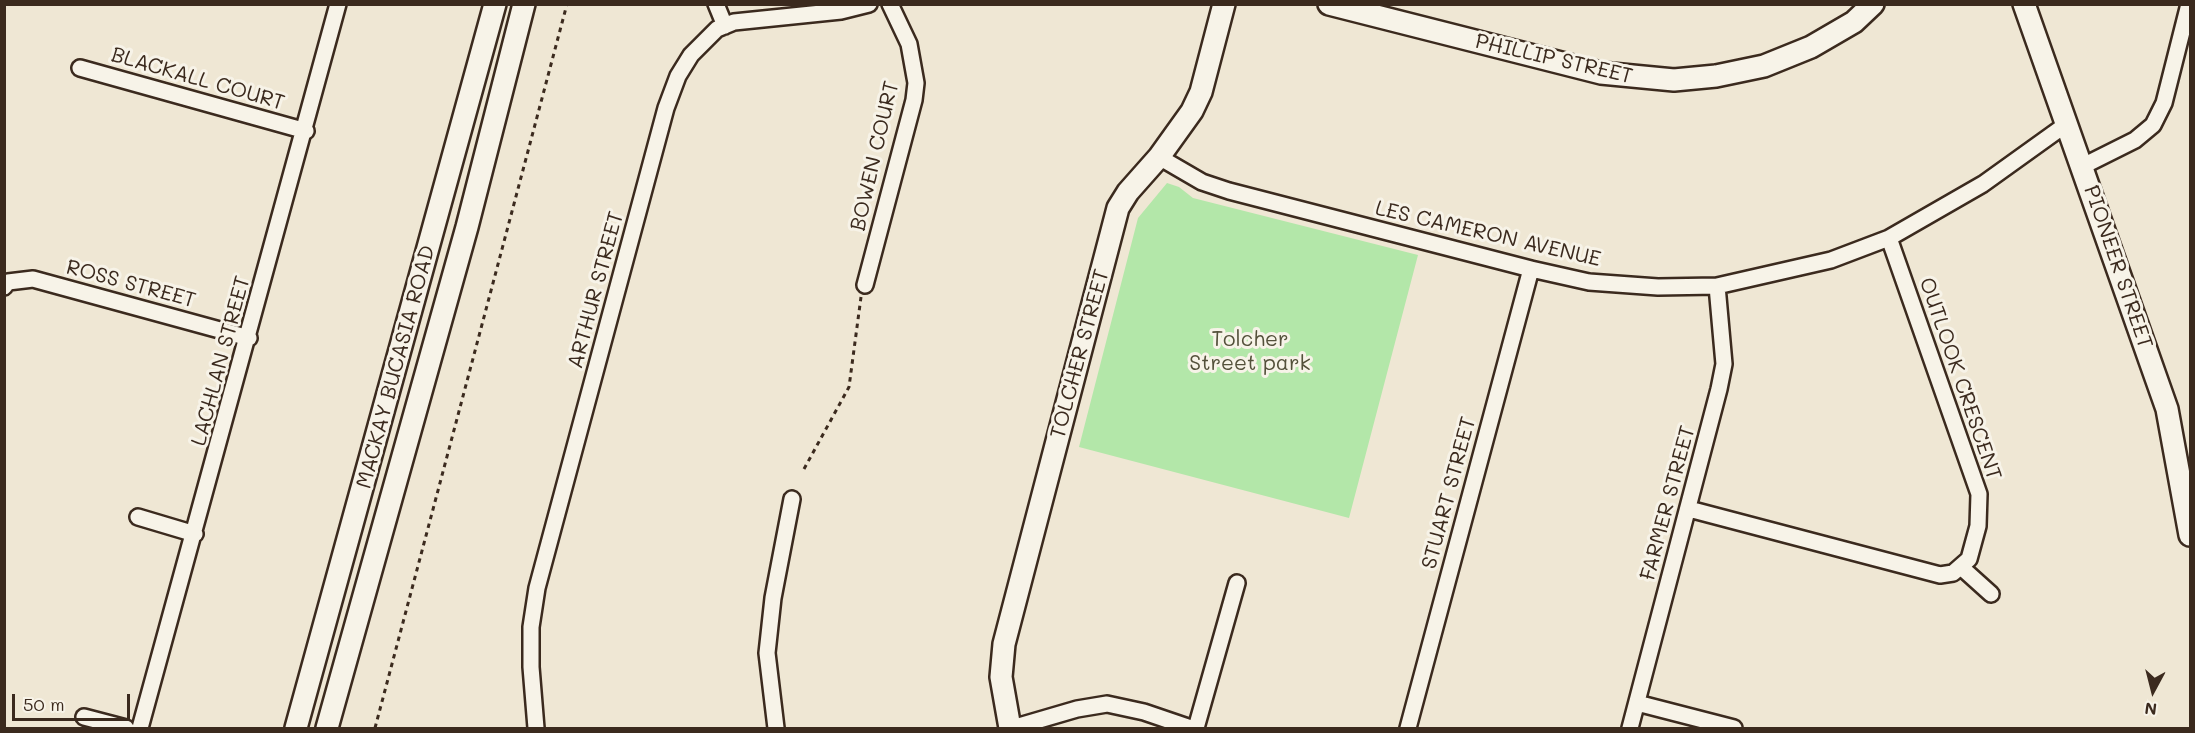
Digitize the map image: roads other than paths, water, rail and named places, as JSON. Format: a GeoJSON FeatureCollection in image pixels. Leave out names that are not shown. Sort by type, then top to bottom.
{"type":"FeatureCollection","features":[{"type":"Feature","properties":{"kind":"street","name":"LACHLAN STREET"},"geometry":{"type":"LineString","coordinates":[[140,729],[306,131],[338,4]]}},
{"type":"Feature","properties":{"kind":"street","name":"MACKAY BUCASIA ROAD"},"geometry":{"type":"LineString","coordinates":[[296,729],[495,4]]}},
{"type":"Feature","properties":{"kind":"street","name":"MACKAY BUCASIA ROAD"},"geometry":{"type":"LineString","coordinates":[[327,729],[467,227],[524,4]]}},
{"type":"Feature","properties":{"kind":"street"},"geometry":{"type":"LineString","coordinates":[[716,4],[725,26]]}},
{"type":"Feature","properties":{"kind":"street","name":"ARTHUR STREET"},"geometry":{"type":"LineString","coordinates":[[536,729],[531,667],[531,627],[546,549],[610,324],[666,108],[678,76],[691,55],[717,28],[734,22],[841,11],[869,4]]}},
{"type":"Feature","properties":{"kind":"street","name":"BOWEN COURT"},"geometry":{"type":"LineString","coordinates":[[865,285],[914,100],[916,83],[909,44],[890,4]]}},
{"type":"Feature","properties":{"kind":"street","name":"TOLCHER STREET"},"geometry":{"type":"LineString","coordinates":[[1011,729],[1001,677],[1004,644],[1118,208],[1192,111],[1201,92],[1224,4]]}},
{"type":"Feature","properties":{"kind":"street","name":"PHILLIP STREET"},"geometry":{"type":"LineString","coordinates":[[1329,4],[1601,73],[1674,80],[1716,76],[1764,66],[1811,47],[1854,22],[1873,4]]}},
{"type":"Feature","properties":{"kind":"street","name":"PIONEER STREET"},"geometry":{"type":"LineString","coordinates":[[2024,4],[2068,123],[2167,409],[2190,536]]}},
{"type":"Feature","properties":{"kind":"street"},"geometry":{"type":"LineString","coordinates":[[2083,166],[2135,140],[2153,126],[2164,103],[2189,4]]}},
{"type":"Feature","properties":{"kind":"street","name":"BLACKALL COURT"},"geometry":{"type":"LineString","coordinates":[[80,68],[306,131]]}},
{"type":"Feature","properties":{"kind":"street","name":"LES CAMERON AVENUE"},"geometry":{"type":"LineString","coordinates":[[1159,157],[1202,182],[1229,191],[1531,269],[1589,282],[1658,287],[1717,286],[1831,260],[1889,238],[1983,184],[2068,123]]}},
{"type":"Feature","properties":{"kind":"street","name":"OUTLOOK CRESCENT"},"geometry":{"type":"LineString","coordinates":[[1889,238],[1979,494],[1977,532],[1971,555],[1961,567]]}},
{"type":"Feature","properties":{"kind":"street","name":"STUART STREET"},"geometry":{"type":"LineString","coordinates":[[1408,729],[1531,269]]}},
{"type":"Feature","properties":{"kind":"street","name":"ROSS STREET"},"geometry":{"type":"LineString","coordinates":[[6,282],[33,279],[249,338]]}},
{"type":"Feature","properties":{"kind":"street","name":"FARMER STREET"},"geometry":{"type":"LineString","coordinates":[[1630,729],[1689,509],[1724,364],[1717,286]]}},
{"type":"Feature","properties":{"kind":"street"},"geometry":{"type":"LineString","coordinates":[[776,729],[768,653],[772,598],[792,499]]}},
{"type":"Feature","properties":{"kind":"street"},"geometry":{"type":"LineString","coordinates":[[1689,509],[1935,574],[1949,575],[1961,567],[1990,594]]}},
{"type":"Feature","properties":{"kind":"street"},"geometry":{"type":"LineString","coordinates":[[138,517],[195,534]]}},
{"type":"Feature","properties":{"kind":"street"},"geometry":{"type":"LineString","coordinates":[[1196,729],[1237,583]]}},
{"type":"Feature","properties":{"kind":"street"},"geometry":{"type":"LineString","coordinates":[[1637,703],[1734,729]]}},
{"type":"Feature","properties":{"kind":"street"},"geometry":{"type":"LineString","coordinates":[[1011,729],[1077,709],[1107,704],[1144,712],[1191,729]]}},
{"type":"Feature","properties":{"kind":"street"},"geometry":{"type":"LineString","coordinates":[[84,717],[126,729]]}},
{"type":"Feature","properties":{"kind":"park label","name":"Tolcher Street park"},"geometry":{"type":"Point","coordinates":[1250,352]}}]}
